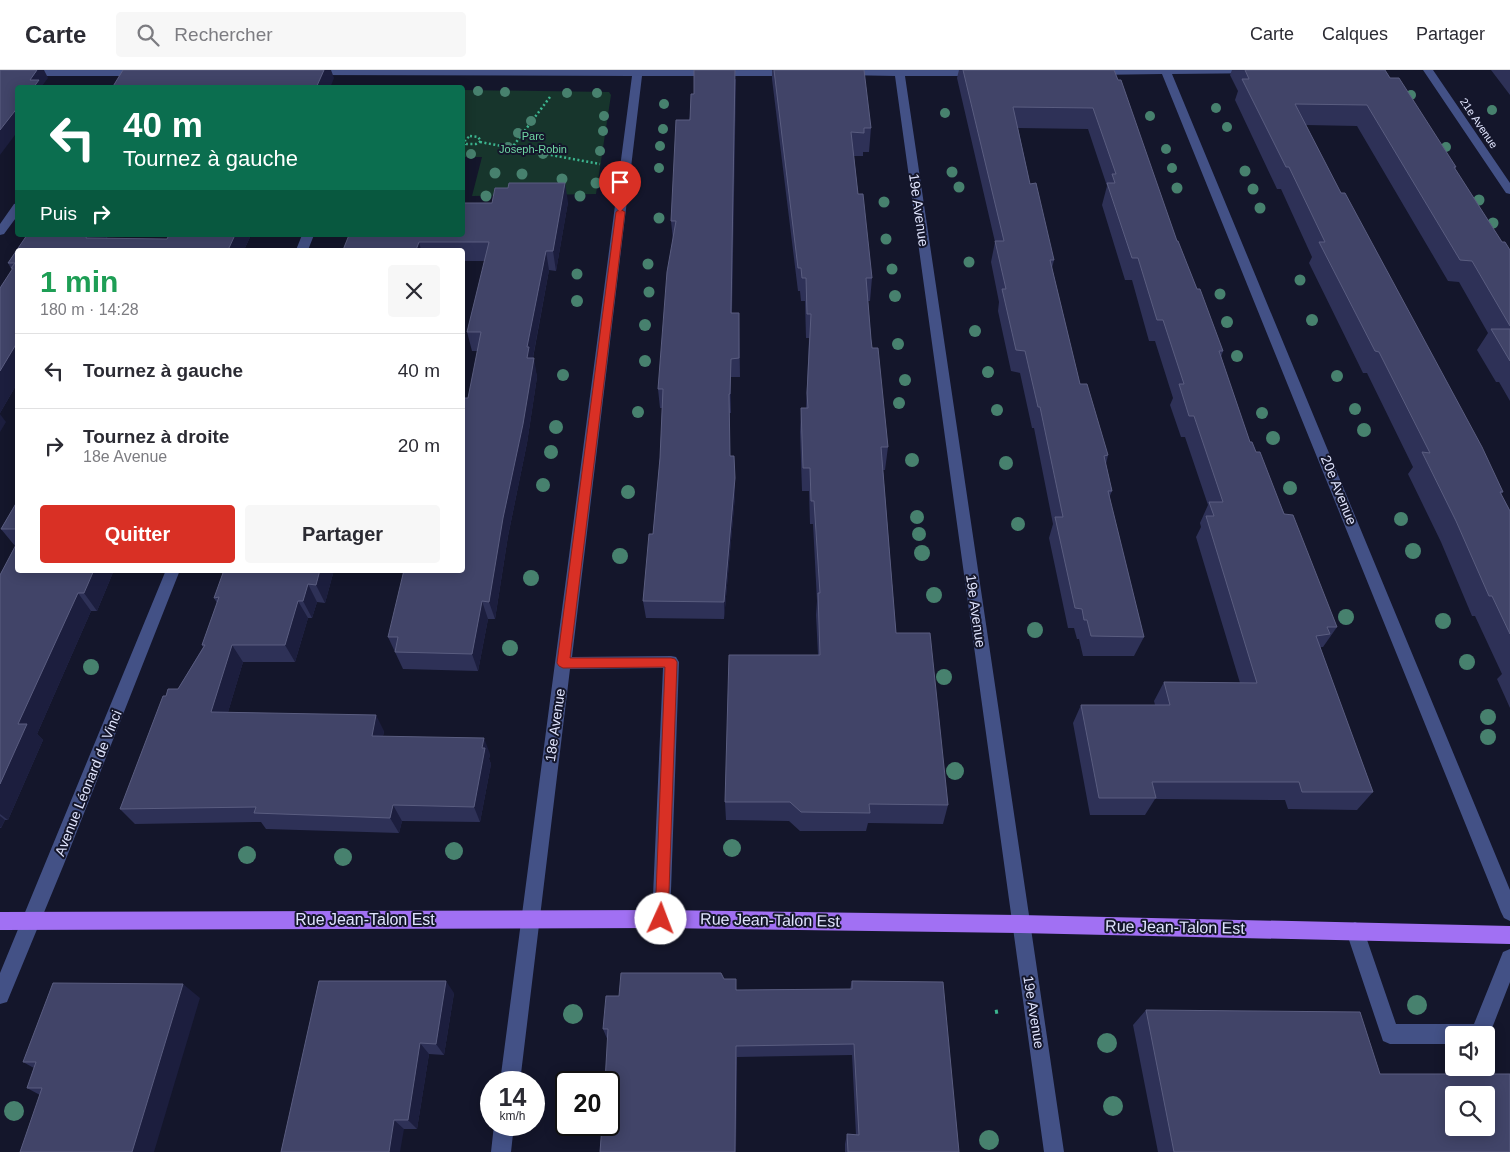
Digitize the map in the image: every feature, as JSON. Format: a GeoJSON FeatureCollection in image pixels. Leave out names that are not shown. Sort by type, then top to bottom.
{"type":"FeatureCollection","features":[{"type":"Feature","properties":{"kind":"main road","name":"Rue Jean-Talon Est"},"geometry":{"type":"LineString","coordinates":[[0,921],[661,919],[1020,924],[1510,935]]}},
{"type":"Feature","properties":{"kind":"street","name":"20e Avenue"},"geometry":{"type":"LineString","coordinates":[[1165,70],[1510,912]]}},
{"type":"Feature","properties":{"kind":"street"},"geometry":{"type":"LineString","coordinates":[[1086,72],[1278,70]]}},
{"type":"Feature","properties":{"kind":"street","name":"21e Avenue"},"geometry":{"type":"LineString","coordinates":[[1428,70],[1510,191]]}},
{"type":"Feature","properties":{"kind":"street"},"geometry":{"type":"LineString","coordinates":[[301,73],[372,75],[638,72],[800,73]]}},
{"type":"Feature","properties":{"kind":"street","name":"18e Avenue"},"geometry":{"type":"LineString","coordinates":[[511,1071],[638,72]]}},
{"type":"Feature","properties":{"kind":"street","name":"19e Avenue"},"geometry":{"type":"LineString","coordinates":[[899,72],[1054,1152]]}},
{"type":"Feature","properties":{"kind":"street"},"geometry":{"type":"LineString","coordinates":[[0,73],[155,73]]}},
{"type":"Feature","properties":{"kind":"street"},"geometry":{"type":"LineString","coordinates":[[838,73],[990,73]]}},
{"type":"Feature","properties":{"kind":"street"},"geometry":{"type":"LineString","coordinates":[[0,232],[15,210]]}},
{"type":"Feature","properties":{"kind":"street","name":"Avenue Léonard de Vinci"},"geometry":{"type":"LineString","coordinates":[[0,995],[172,573]]}},
{"type":"Feature","properties":{"kind":"street"},"geometry":{"type":"LineString","coordinates":[[563,663],[671,662],[661,919]]}},
{"type":"Feature","properties":{"kind":"street"},"geometry":{"type":"LineString","coordinates":[[1356,931],[1390,1034],[1480,1034],[1510,958]]}},
{"type":"Feature","properties":{"kind":"street"},"geometry":{"type":"LineString","coordinates":[[501,1152],[503,1136]]}},
{"type":"Feature","properties":{"kind":"path"},"geometry":{"type":"LineString","coordinates":[[511,149],[551,96]]}},
{"type":"Feature","properties":{"kind":"path"},"geometry":{"type":"LineString","coordinates":[[465,138],[476,136],[481,139],[480,142]]}},
{"type":"Feature","properties":{"kind":"path"},"geometry":{"type":"LineString","coordinates":[[465,143],[469,145],[480,142],[604,165]]}},
{"type":"Feature","properties":{"kind":"path"},"geometry":{"type":"LineString","coordinates":[[995,1012],[1001,1011]]}},
{"type":"Feature","properties":{"kind":"green space","name":"Parc Joseph-Robin"},"geometry":{"type":"Polygon","coordinates":[[[465,90],[609,92],[611,95],[596,194],[472,196],[482,157],[465,157],[465,90]]]}},
{"type":"Feature","properties":{"kind":"building"},"geometry":{"type":"Polygon","coordinates":[[[0,70],[37,70],[30,80],[39,80],[35,85],[15,85],[15,111],[0,130],[0,70]]]}},
{"type":"Feature","properties":{"kind":"building"},"geometry":{"type":"Polygon","coordinates":[[[123,70],[324,70],[317,85],[114,85],[123,70]]]}},
{"type":"Feature","properties":{"kind":"building"},"geometry":{"type":"Polygon","coordinates":[[[694,70],[735,70],[731,313],[739,313],[739,358],[731,359],[729,394],[730,456],[734,456],[735,478],[724,602],[643,601],[649,534],[653,534],[660,458],[663,389],[658,389],[667,272],[676,221],[671,221],[676,120],[690,120],[691,94],[694,94],[694,70]]]}},
{"type":"Feature","properties":{"kind":"building"},"geometry":{"type":"Polygon","coordinates":[[[774,70],[864,70],[871,128],[864,128],[864,133],[851,132],[858,194],[863,194],[872,278],[866,278],[871,339],[872,348],[878,348],[888,447],[881,447],[896,633],[930,633],[948,805],[869,804],[870,813],[801,812],[790,802],[725,802],[729,655],[820,655],[818,593],[820,593],[814,501],[811,501],[810,468],[803,468],[801,408],[808,408],[811,314],[807,314],[806,278],[802,278],[801,268],[798,268],[774,70]]]}},
{"type":"Feature","properties":{"kind":"building"},"geometry":{"type":"Polygon","coordinates":[[[963,70],[1114,70],[1118,80],[1121,80],[1177,241],[1197,289],[1200,289],[1223,351],[1219,351],[1250,442],[1252,442],[1256,452],[1260,452],[1284,514],[1293,515],[1337,627],[1327,627],[1330,634],[1316,636],[1373,792],[1302,792],[1299,782],[1152,782],[1156,798],[1099,798],[1081,705],[1170,705],[1164,682],[1257,683],[1206,516],[1214,516],[1209,502],[1223,502],[1194,416],[1189,416],[1179,384],[1184,384],[1163,320],[1157,320],[1138,258],[1132,258],[1107,183],[1115,183],[1112,174],[1116,174],[1093,108],[1013,107],[1030,184],[1036,183],[1054,260],[1050,260],[1080,384],[1087,384],[1108,455],[1104,456],[1112,491],[1108,491],[1144,637],[1091,636],[1087,620],[1084,620],[1082,609],[1075,608],[1055,517],[1063,517],[1040,407],[1038,407],[1025,351],[1016,350],[1002,289],[1006,289],[995,241],[1004,241],[963,70]]]}},
{"type":"Feature","properties":{"kind":"building"},"geometry":{"type":"Polygon","coordinates":[[[1245,70],[1385,70],[1390,78],[1399,78],[1502,242],[1505,242],[1510,250],[1510,326],[1472,261],[1460,260],[1367,105],[1295,104],[1341,193],[1345,193],[1482,447],[1503,492],[1500,492],[1510,511],[1510,634],[1492,596],[1489,596],[1456,521],[1422,452],[1430,453],[1379,352],[1375,351],[1319,242],[1325,242],[1289,167],[1286,167],[1242,79],[1249,79],[1245,70]]]}},
{"type":"Feature","properties":{"kind":"building"},"geometry":{"type":"Polygon","coordinates":[[[509,183],[565,183],[553,251],[546,251],[527,347],[529,347],[527,358],[534,358],[489,602],[482,601],[472,654],[395,652],[398,637],[388,637],[403,573],[465,573],[465,398],[468,398],[481,332],[467,332],[489,242],[419,242],[417,248],[344,248],[348,237],[465,237],[465,203],[492,203],[495,188],[508,188],[509,183]]]}},
{"type":"Feature","properties":{"kind":"building"},"geometry":{"type":"Polygon","coordinates":[[[26,237],[167,239],[168,237],[234,237],[229,248],[18,248],[26,237]]]}},
{"type":"Feature","properties":{"kind":"building"},"geometry":{"type":"Polygon","coordinates":[[[15,253],[15,263],[8,263],[15,253]]]}},
{"type":"Feature","properties":{"kind":"building"},"geometry":{"type":"Polygon","coordinates":[[[15,263],[15,346],[0,371],[0,288],[13,268],[11,268],[15,263]]]}},
{"type":"Feature","properties":{"kind":"building"},"geometry":{"type":"Polygon","coordinates":[[[1491,329],[1510,329],[1510,361],[1491,329]]]}},
{"type":"Feature","properties":{"kind":"building"},"geometry":{"type":"Polygon","coordinates":[[[15,505],[15,529],[1,529],[15,505]]]}},
{"type":"Feature","properties":{"kind":"building"},"geometry":{"type":"Polygon","coordinates":[[[15,547],[15,573],[93,573],[84,593],[78,593],[18,724],[27,724],[0,784],[0,575],[15,547]]]}},
{"type":"Feature","properties":{"kind":"building"},"geometry":{"type":"Polygon","coordinates":[[[223,573],[319,573],[316,585],[308,584],[303,601],[298,601],[285,645],[232,645],[211,712],[376,715],[372,736],[484,738],[482,748],[485,748],[474,807],[393,805],[390,818],[254,813],[256,807],[120,809],[163,696],[166,696],[168,689],[178,689],[205,645],[202,645],[219,597],[214,598],[223,573]]]}},
{"type":"Feature","properties":{"kind":"building"},"geometry":{"type":"Polygon","coordinates":[[[621,973],[721,973],[724,979],[736,979],[736,990],[852,989],[852,981],[943,982],[959,1152],[848,1152],[847,1134],[859,1135],[854,1044],[736,1046],[735,1152],[600,1152],[601,1136],[620,1136],[620,1071],[606,1071],[608,1029],[603,1029],[606,996],[619,996],[621,973]]]}},
{"type":"Feature","properties":{"kind":"building"},"geometry":{"type":"Polygon","coordinates":[[[319,981],[446,981],[436,1044],[420,1043],[408,1120],[394,1120],[389,1152],[281,1152],[319,981]]]}},
{"type":"Feature","properties":{"kind":"building"},"geometry":{"type":"Polygon","coordinates":[[[53,983],[183,984],[132,1152],[20,1152],[42,1088],[27,1088],[36,1062],[23,1062],[53,983]]]}},
{"type":"Feature","properties":{"kind":"building"},"geometry":{"type":"Polygon","coordinates":[[[1146,1010],[1360,1012],[1380,1074],[1495,1076],[1495,1074],[1510,1074],[1510,1152],[1174,1152],[1146,1010]]]}},
{"type":"Feature","properties":{"kind":"route"},"geometry":{"type":"LineString","coordinates":[[620,212],[563,663],[671,662],[661,919]]}}]}
